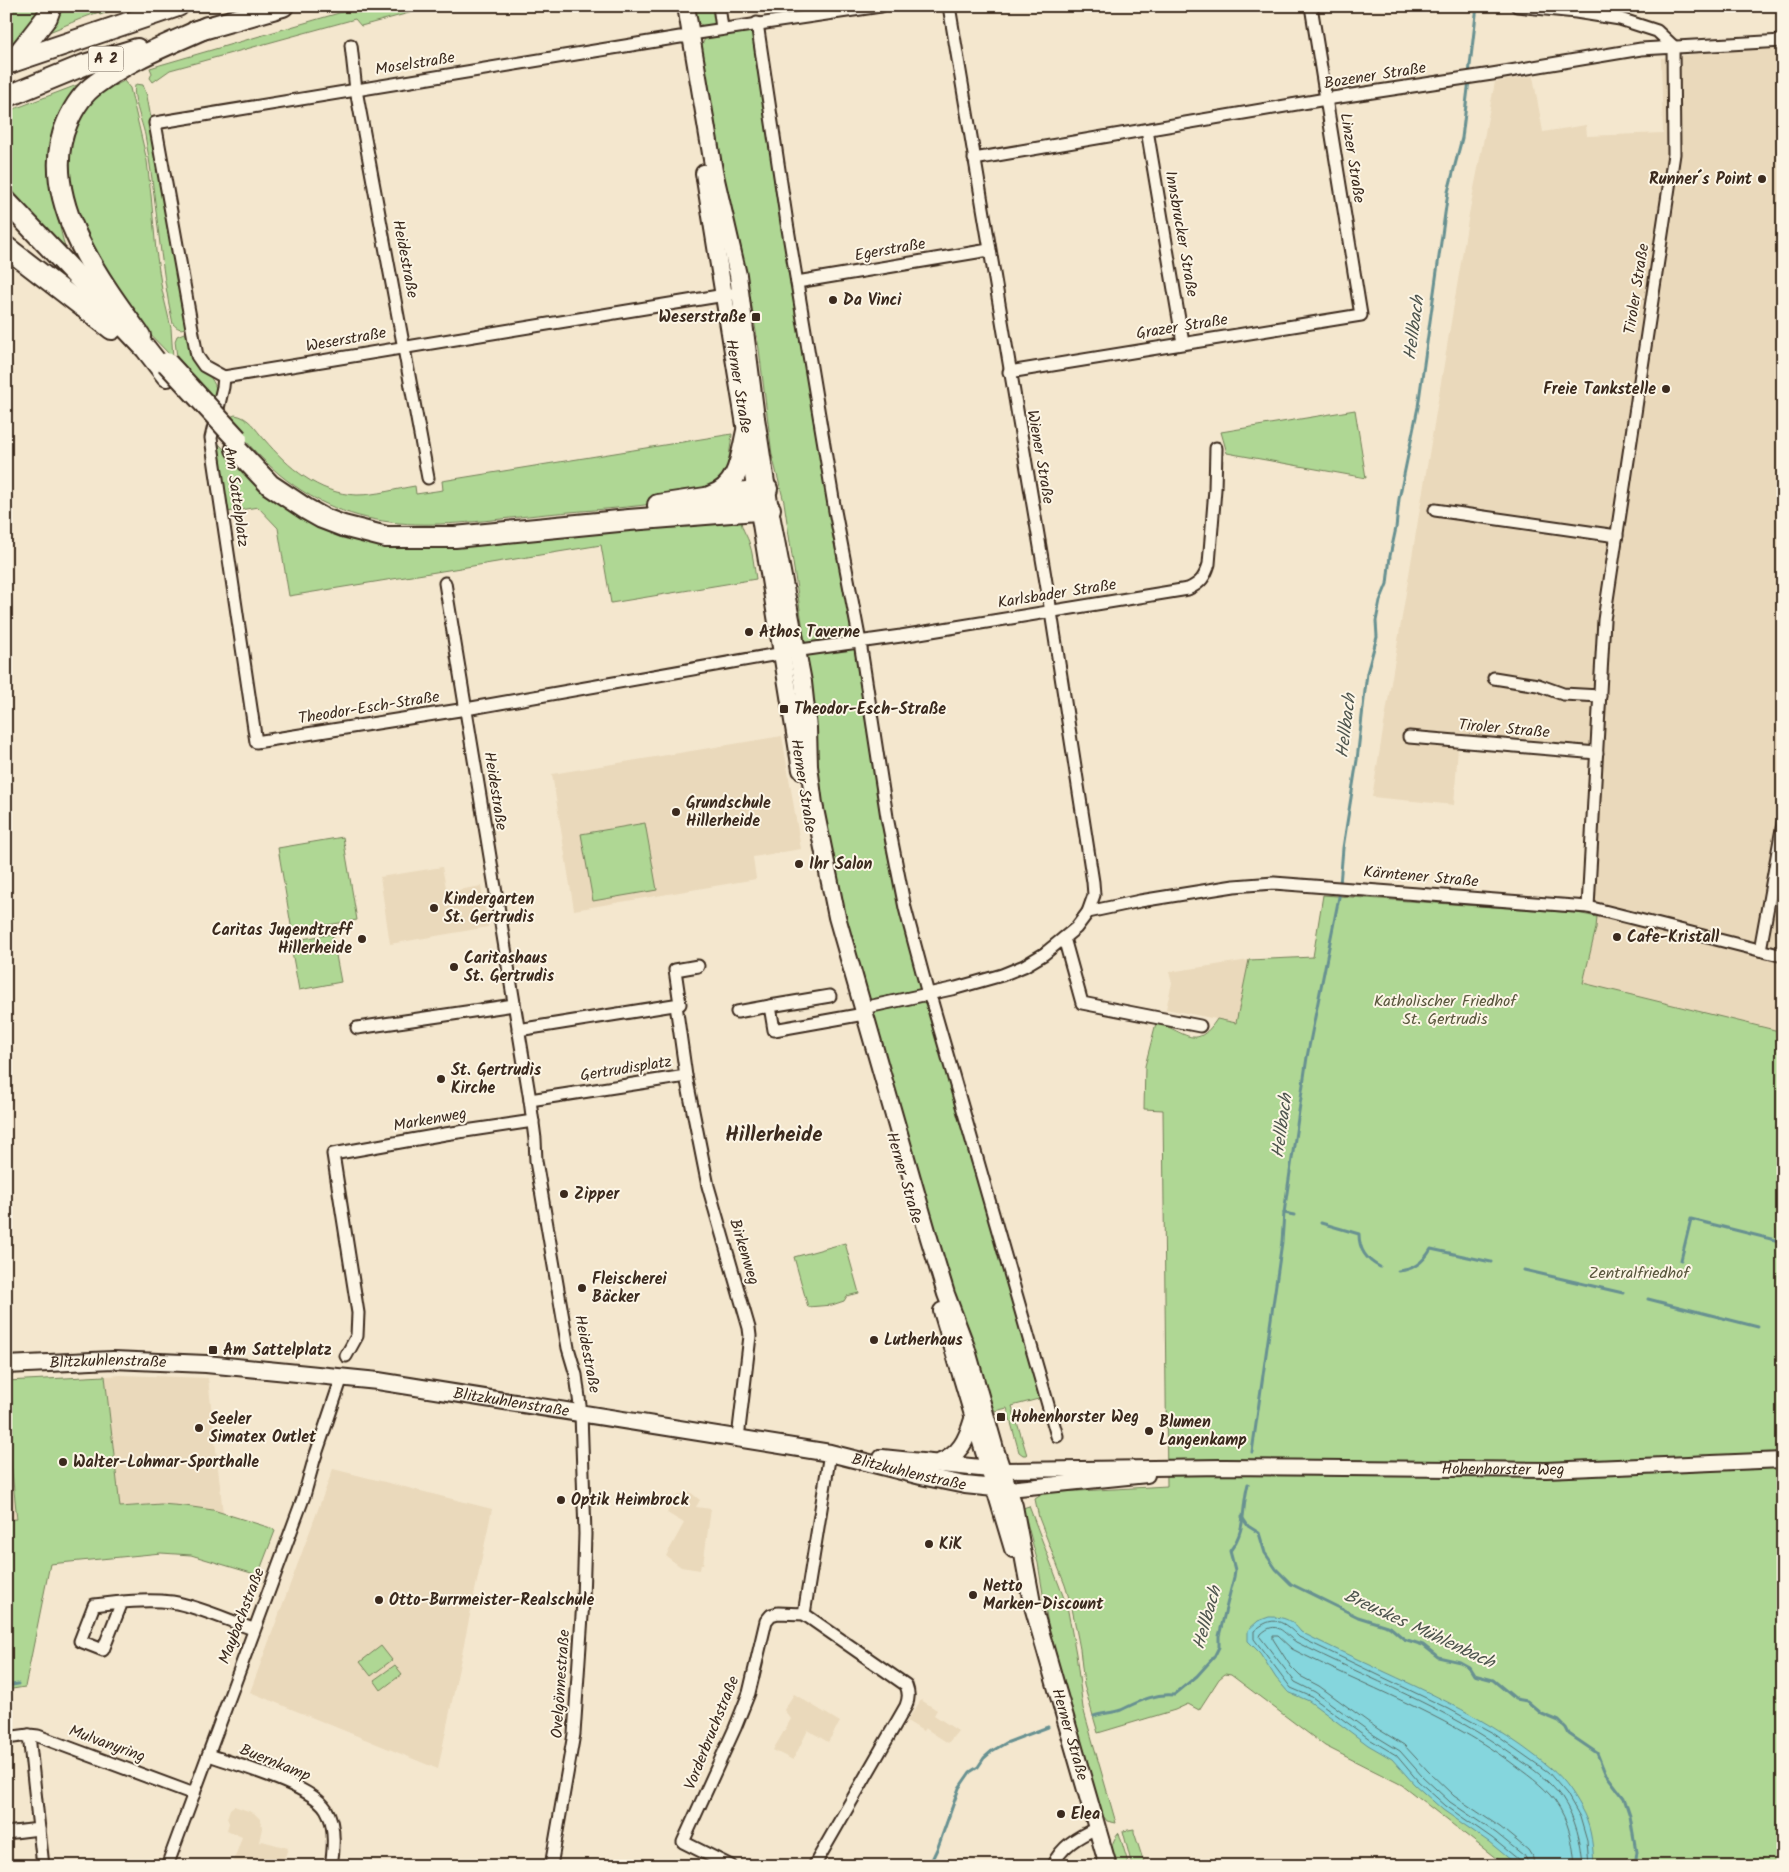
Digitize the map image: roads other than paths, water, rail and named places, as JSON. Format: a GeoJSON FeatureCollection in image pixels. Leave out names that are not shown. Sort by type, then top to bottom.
{"type":"FeatureCollection","features":[{"type":"Feature","properties":{"kind":"highway"},"geometry":{"type":"LineString","coordinates":[[9,63],[46,17],[51,6]]}},
{"type":"Feature","properties":{"kind":"highway","name":"A 2"},"geometry":{"type":"LineString","coordinates":[[9,63],[178,6]]}},
{"type":"Feature","properties":{"kind":"highway","name":"A 2"},"geometry":{"type":"LineString","coordinates":[[6,97],[84,65],[283,6]]}},
{"type":"Feature","properties":{"kind":"highway"},"geometry":{"type":"LineString","coordinates":[[140,336],[102,281],[70,219],[63,200],[59,175],[60,139],[72,111],[95,84],[118,69],[208,27]]}},
{"type":"Feature","properties":{"kind":"highway"},"geometry":{"type":"LineString","coordinates":[[6,191],[140,336],[167,369]]}},
{"type":"Feature","properties":{"kind":"highway"},"geometry":{"type":"LineString","coordinates":[[6,201],[237,444],[270,485],[322,518],[343,526],[386,536],[455,537],[629,520],[764,510]]}},
{"type":"Feature","properties":{"kind":"highway"},"geometry":{"type":"LineString","coordinates":[[6,246],[96,315],[144,358],[167,369]]}},
{"type":"Feature","properties":{"kind":"highway"},"geometry":{"type":"LineString","coordinates":[[699,500],[721,493],[728,486],[740,466],[746,431]]}},
{"type":"Feature","properties":{"kind":"highway"},"geometry":{"type":"LineString","coordinates":[[237,444],[306,499],[336,514],[378,525],[433,529],[459,527],[699,500],[761,490]]}},
{"type":"Feature","properties":{"kind":"main road","name":"Herner Straße"},"geometry":{"type":"LineString","coordinates":[[675,6],[688,37]]}},
{"type":"Feature","properties":{"kind":"main road","name":"Herner Straße"},"geometry":{"type":"LineString","coordinates":[[686,6],[688,37],[714,171],[738,274],[732,294],[746,431],[761,490]]}},
{"type":"Feature","properties":{"kind":"main road","name":"Herner Straße"},"geometry":{"type":"LineString","coordinates":[[732,294],[756,418],[761,490],[790,653],[803,792],[818,872],[899,1130],[929,1238],[966,1348],[996,1470],[1002,1489],[1017,1517],[1032,1603],[1108,1866]]}},
{"type":"Feature","properties":{"kind":"main road","name":"Herner Straße"},"geometry":{"type":"LineString","coordinates":[[862,1013],[973,1418],[996,1470]]}},
{"type":"Feature","properties":{"kind":"main road","name":"Blitzkuhlenstraße"},"geometry":{"type":"LineString","coordinates":[[6,1365],[113,1360],[213,1364],[342,1377],[378,1381],[830,1453],[996,1470]]}},
{"type":"Feature","properties":{"kind":"main road"},"geometry":{"type":"LineString","coordinates":[[936,1464],[956,1454],[966,1442],[973,1418]]}},
{"type":"Feature","properties":{"kind":"main road","name":"Blitzkuhlenstraße"},"geometry":{"type":"LineString","coordinates":[[830,1453],[921,1476],[965,1485],[1002,1489]]}},
{"type":"Feature","properties":{"kind":"street"},"geometry":{"type":"LineString","coordinates":[[719,6],[722,28]]}},
{"type":"Feature","properties":{"kind":"street","name":"Moselstraße"},"geometry":{"type":"LineString","coordinates":[[224,377],[204,366],[197,356],[156,123],[688,37],[722,28],[881,6]]}},
{"type":"Feature","properties":{"kind":"street","name":"Wiener Straße"},"geometry":{"type":"LineString","coordinates":[[949,6],[1093,882],[1094,895],[1088,912]]}},
{"type":"Feature","properties":{"kind":"street","name":"Linzer Straße"},"geometry":{"type":"LineString","coordinates":[[1311,6],[1360,315]]}},
{"type":"Feature","properties":{"kind":"street"},"geometry":{"type":"LineString","coordinates":[[1517,6],[1620,19],[1657,31],[1673,46]]}},
{"type":"Feature","properties":{"kind":"street"},"geometry":{"type":"LineString","coordinates":[[757,24],[835,511],[860,642],[887,817],[905,908],[928,994],[935,1011],[1057,1436]]}},
{"type":"Feature","properties":{"kind":"street","name":"Bozener Straße"},"geometry":{"type":"LineString","coordinates":[[974,159],[1326,99],[1641,49],[1783,41]]}},
{"type":"Feature","properties":{"kind":"street","name":"Heidestraße"},"geometry":{"type":"LineString","coordinates":[[351,45],[356,90],[428,478]]}},
{"type":"Feature","properties":{"kind":"street","name":"Tiroler Straße"},"geometry":{"type":"LineString","coordinates":[[1588,907],[1604,620],[1674,154],[1673,46]]}},
{"type":"Feature","properties":{"kind":"street","name":"Innsbrucker Straße"},"geometry":{"type":"LineString","coordinates":[[1147,130],[1183,343]]}},
{"type":"Feature","properties":{"kind":"street","name":"Egerstraße"},"geometry":{"type":"LineString","coordinates":[[797,282],[989,250]]}},
{"type":"Feature","properties":{"kind":"street","name":"Weserstraße"},"geometry":{"type":"LineString","coordinates":[[224,377],[732,294]]}},
{"type":"Feature","properties":{"kind":"street","name":"Grazer Straße"},"geometry":{"type":"LineString","coordinates":[[1009,372],[1360,315]]}},
{"type":"Feature","properties":{"kind":"street","name":"Am Sattelplatz"},"geometry":{"type":"LineString","coordinates":[[224,377],[211,438],[256,742]]}},
{"type":"Feature","properties":{"kind":"street","name":"Karlsbader Straße"},"geometry":{"type":"LineString","coordinates":[[790,653],[1188,589],[1198,584],[1206,576],[1209,564],[1216,448]]}},
{"type":"Feature","properties":{"kind":"street"},"geometry":{"type":"LineString","coordinates":[[1435,510],[1616,536]]}},
{"type":"Feature","properties":{"kind":"street","name":"Heidestraße"},"geometry":{"type":"LineString","coordinates":[[444,583],[530,1100],[538,1169],[568,1348],[576,1375],[581,1413]]}},
{"type":"Feature","properties":{"kind":"street","name":"Theodor-Esch-Straße"},"geometry":{"type":"LineString","coordinates":[[256,742],[466,709],[790,653]]}},
{"type":"Feature","properties":{"kind":"street"},"geometry":{"type":"LineString","coordinates":[[1494,678],[1531,684],[1563,694],[1600,696]]}},
{"type":"Feature","properties":{"kind":"street","name":"Tiroler Straße"},"geometry":{"type":"LineString","coordinates":[[1409,737],[1597,753]]}},
{"type":"Feature","properties":{"kind":"street"},"geometry":{"type":"LineString","coordinates":[[1760,950],[1783,823]]}},
{"type":"Feature","properties":{"kind":"street","name":"Kärntener Straße"},"geometry":{"type":"LineString","coordinates":[[1088,912],[1140,901],[1234,886],[1274,883],[1340,887],[1588,907],[1783,956]]}},
{"type":"Feature","properties":{"kind":"street"},"geometry":{"type":"LineString","coordinates":[[770,1006],[774,1030],[862,1013],[1002,975],[1024,966],[1064,938],[1076,928],[1088,912]]}},
{"type":"Feature","properties":{"kind":"street"},"geometry":{"type":"LineString","coordinates":[[1064,938],[1082,1003],[1200,1026]]}},
{"type":"Feature","properties":{"kind":"street","name":"Gertrudisplatz"},"geometry":{"type":"LineString","coordinates":[[530,1100],[686,1076],[676,1005],[680,1004],[675,970],[698,966]]}},
{"type":"Feature","properties":{"kind":"street"},"geometry":{"type":"LineString","coordinates":[[737,1012],[830,996]]}},
{"type":"Feature","properties":{"kind":"street"},"geometry":{"type":"LineString","coordinates":[[357,1028],[514,1005]]}},
{"type":"Feature","properties":{"kind":"street"},"geometry":{"type":"LineString","coordinates":[[518,1030],[676,1005]]}},
{"type":"Feature","properties":{"kind":"street","name":"Birkenweg"},"geometry":{"type":"LineString","coordinates":[[686,1076],[708,1186],[749,1328],[750,1336],[738,1438]]}},
{"type":"Feature","properties":{"kind":"street","name":"Markenweg"},"geometry":{"type":"LineString","coordinates":[[346,1356],[357,1336],[358,1313],[334,1154],[445,1134],[532,1122]]}},
{"type":"Feature","properties":{"kind":"street","name":"Maybachstraße"},"geometry":{"type":"LineString","coordinates":[[167,1866],[253,1629],[304,1496],[316,1451],[342,1377]]}},
{"type":"Feature","properties":{"kind":"street","name":"Ovelgönnestraße"},"geometry":{"type":"LineString","coordinates":[[551,1866],[574,1734],[583,1601],[585,1534],[581,1413]]}},
{"type":"Feature","properties":{"kind":"street"},"geometry":{"type":"LineString","coordinates":[[814,1866],[909,1698],[906,1685],[804,1614],[830,1453]]}},
{"type":"Feature","properties":{"kind":"street","name":"Hohenhorster Weg"},"geometry":{"type":"LineString","coordinates":[[996,1470],[1224,1467],[1546,1470],[1783,1460]]}},
{"type":"Feature","properties":{"kind":"street","name":"Hohenhorster Weg"},"geometry":{"type":"LineString","coordinates":[[1002,1489],[1152,1474],[1210,1473],[1224,1467]]}},
{"type":"Feature","properties":{"kind":"street"},"geometry":{"type":"LineString","coordinates":[[122,1602],[103,1650],[80,1641],[94,1605],[122,1602],[157,1601],[173,1603],[201,1610],[253,1629]]}},
{"type":"Feature","properties":{"kind":"street","name":"Vorderbruchstraße"},"geometry":{"type":"LineString","coordinates":[[731,1866],[683,1842],[749,1693],[766,1621],[771,1615],[778,1613],[804,1614]]}},
{"type":"Feature","properties":{"kind":"street"},"geometry":{"type":"LineString","coordinates":[[29,1735],[43,1866]]}},
{"type":"Feature","properties":{"kind":"street","name":"Mulvanyring"},"geometry":{"type":"LineString","coordinates":[[6,1738],[29,1735],[48,1740],[194,1794]]}},
{"type":"Feature","properties":{"kind":"street","name":"Buernkamp"},"geometry":{"type":"LineString","coordinates":[[208,1755],[273,1778],[318,1799],[327,1810],[332,1823],[331,1866]]}},
{"type":"Feature","properties":{"kind":"street"},"geometry":{"type":"LineString","coordinates":[[1052,1866],[1060,1850],[1077,1837],[1097,1828]]}},
{"type":"Feature","properties":{"kind":"street"},"geometry":{"type":"LineString","coordinates":[[6,1833],[39,1830]]}},
{"type":"Feature","properties":{"kind":"water"},"geometry":{"type":"Polygon","coordinates":[[[1269,1617],[1287,1620],[1294,1624],[1301,1632],[1430,1693],[1493,1727],[1522,1746],[1555,1772],[1565,1783],[1577,1802],[1589,1826],[1594,1866],[1518,1866],[1489,1842],[1443,1810],[1414,1784],[1392,1759],[1368,1745],[1309,1701],[1288,1692],[1276,1678],[1260,1653],[1248,1641],[1248,1630],[1258,1621],[1269,1617]]]}},
{"type":"Feature","properties":{"kind":"waterway","name":"Hellbach"},"geometry":{"type":"LineString","coordinates":[[1469,74],[1477,6]]}},
{"type":"Feature","properties":{"kind":"waterway","name":"Hellbach"},"geometry":{"type":"LineString","coordinates":[[1252,1452],[1307,1057],[1339,897],[1343,848],[1357,760],[1367,673],[1377,637],[1376,621],[1380,601],[1387,584],[1399,499],[1418,407],[1448,192],[1462,138],[1469,80]]}},
{"type":"Feature","properties":{"kind":"waterway"},"geometry":{"type":"LineString","coordinates":[[1284,1213],[1294,1215]]}},
{"type":"Feature","properties":{"kind":"waterway"},"geometry":{"type":"LineString","coordinates":[[1681,1260],[1691,1219],[1783,1242]]}},
{"type":"Feature","properties":{"kind":"waterway"},"geometry":{"type":"LineString","coordinates":[[1321,1223],[1359,1234],[1360,1245],[1364,1254],[1380,1267]]}},
{"type":"Feature","properties":{"kind":"waterway"},"geometry":{"type":"LineString","coordinates":[[1398,1271],[1417,1265],[1431,1249],[1491,1262]]}},
{"type":"Feature","properties":{"kind":"waterway"},"geometry":{"type":"LineString","coordinates":[[1524,1270],[1623,1293]]}},
{"type":"Feature","properties":{"kind":"waterway"},"geometry":{"type":"LineString","coordinates":[[1648,1299],[1758,1327]]}},
{"type":"Feature","properties":{"kind":"waterway","name":"Hellbach"},"geometry":{"type":"LineString","coordinates":[[1094,1716],[1121,1710],[1140,1701],[1160,1695],[1174,1695],[1197,1676],[1214,1657],[1219,1647],[1219,1636],[1234,1577],[1235,1570],[1230,1551],[1239,1535],[1248,1484]]}},
{"type":"Feature","properties":{"kind":"waterway","name":"Breuskes Mühlenbach"},"geometry":{"type":"LineString","coordinates":[[1242,1517],[1248,1526],[1259,1533],[1265,1553],[1276,1569],[1291,1584],[1358,1617],[1390,1627],[1404,1639],[1423,1645],[1438,1657],[1460,1662],[1469,1667],[1474,1675],[1493,1680],[1516,1699],[1527,1701],[1542,1714],[1559,1721],[1569,1734],[1597,1753],[1605,1773],[1624,1798],[1630,1816],[1636,1851],[1634,1866]]}},
{"type":"Feature","properties":{"kind":"waterway"},"geometry":{"type":"LineString","coordinates":[[6,1686],[18,1684]]}},
{"type":"Feature","properties":{"kind":"waterway","name":"Hellbach"},"geometry":{"type":"LineString","coordinates":[[929,1866],[938,1847],[959,1788],[970,1772],[978,1767],[992,1751],[1006,1743],[1048,1727]]}},
{"type":"Feature","properties":{"kind":"waterway"},"geometry":{"type":"LineString","coordinates":[[26,1756],[26,1763]]}},
{"type":"Feature","properties":{"kind":"waterway"},"geometry":{"type":"LineString","coordinates":[[10,1827],[23,1825]]}},
{"type":"Feature","properties":{"kind":"place","name":"Runner´s Point"},"geometry":{"type":"Point","coordinates":[1762,179]}},
{"type":"Feature","properties":{"kind":"place","name":"Da Vinci"},"geometry":{"type":"Point","coordinates":[833,300]}},
{"type":"Feature","properties":{"kind":"place","name":"Weserstraße"},"geometry":{"type":"Point","coordinates":[756,317]}},
{"type":"Feature","properties":{"kind":"place","name":"Freie Tankstelle"},"geometry":{"type":"Point","coordinates":[1666,389]}},
{"type":"Feature","properties":{"kind":"place","name":"Athos Taverne"},"geometry":{"type":"Point","coordinates":[749,632]}},
{"type":"Feature","properties":{"kind":"place","name":"Theodor-Esch-Straße"},"geometry":{"type":"Point","coordinates":[784,709]}},
{"type":"Feature","properties":{"kind":"place","name":"Grundschule Hillerheide"},"geometry":{"type":"Point","coordinates":[676,812]}},
{"type":"Feature","properties":{"kind":"place","name":"Ihr Salon"},"geometry":{"type":"Point","coordinates":[799,864]}},
{"type":"Feature","properties":{"kind":"place","name":"Kindergarten St. Gertrudis"},"geometry":{"type":"Point","coordinates":[434,908]}},
{"type":"Feature","properties":{"kind":"place","name":"Cafe-Kristall"},"geometry":{"type":"Point","coordinates":[1617,937]}},
{"type":"Feature","properties":{"kind":"place","name":"Caritas Jugendtreff Hillerheide"},"geometry":{"type":"Point","coordinates":[362,939]}},
{"type":"Feature","properties":{"kind":"place","name":"Caritashaus St. Gertrudis"},"geometry":{"type":"Point","coordinates":[454,967]}},
{"type":"Feature","properties":{"kind":"place","name":"St. Gertrudis Kirche"},"geometry":{"type":"Point","coordinates":[441,1079]}},
{"type":"Feature","properties":{"kind":"place","name":"Zipper"},"geometry":{"type":"Point","coordinates":[564,1194]}},
{"type":"Feature","properties":{"kind":"place","name":"Fleischerei Bäcker"},"geometry":{"type":"Point","coordinates":[582,1288]}},
{"type":"Feature","properties":{"kind":"place","name":"Lutherhaus"},"geometry":{"type":"Point","coordinates":[874,1340]}},
{"type":"Feature","properties":{"kind":"place","name":"Am Sattelplatz"},"geometry":{"type":"Point","coordinates":[213,1350]}},
{"type":"Feature","properties":{"kind":"place","name":"Hohenhorster Weg"},"geometry":{"type":"Point","coordinates":[1001,1417]}},
{"type":"Feature","properties":{"kind":"place","name":"Seeler Simatex Outlet"},"geometry":{"type":"Point","coordinates":[199,1428]}},
{"type":"Feature","properties":{"kind":"place","name":"Blumen Langenkamp"},"geometry":{"type":"Point","coordinates":[1149,1431]}},
{"type":"Feature","properties":{"kind":"place","name":"Walter-Lohmar-Sporthalle"},"geometry":{"type":"Point","coordinates":[63,1462]}},
{"type":"Feature","properties":{"kind":"place","name":"Optik Heimbrock"},"geometry":{"type":"Point","coordinates":[561,1500]}},
{"type":"Feature","properties":{"kind":"place","name":"KiK"},"geometry":{"type":"Point","coordinates":[929,1544]}},
{"type":"Feature","properties":{"kind":"place","name":"Netto Marken-Discount"},"geometry":{"type":"Point","coordinates":[973,1595]}},
{"type":"Feature","properties":{"kind":"place","name":"Otto-Burrmeister-Realschule"},"geometry":{"type":"Point","coordinates":[379,1600]}},
{"type":"Feature","properties":{"kind":"place","name":"Elea"},"geometry":{"type":"Point","coordinates":[1061,1814]}},
{"type":"Feature","properties":{"kind":"district","name":"Hillerheide"},"geometry":{"type":"Point","coordinates":[774,1135]}},
{"type":"Feature","properties":{"kind":"park label","name":"Katholischer Friedhof St. Gertrudis"},"geometry":{"type":"Point","coordinates":[1445,1010]}},
{"type":"Feature","properties":{"kind":"park label","name":"Zentralfriedhof"},"geometry":{"type":"Point","coordinates":[1639,1273]}}]}
